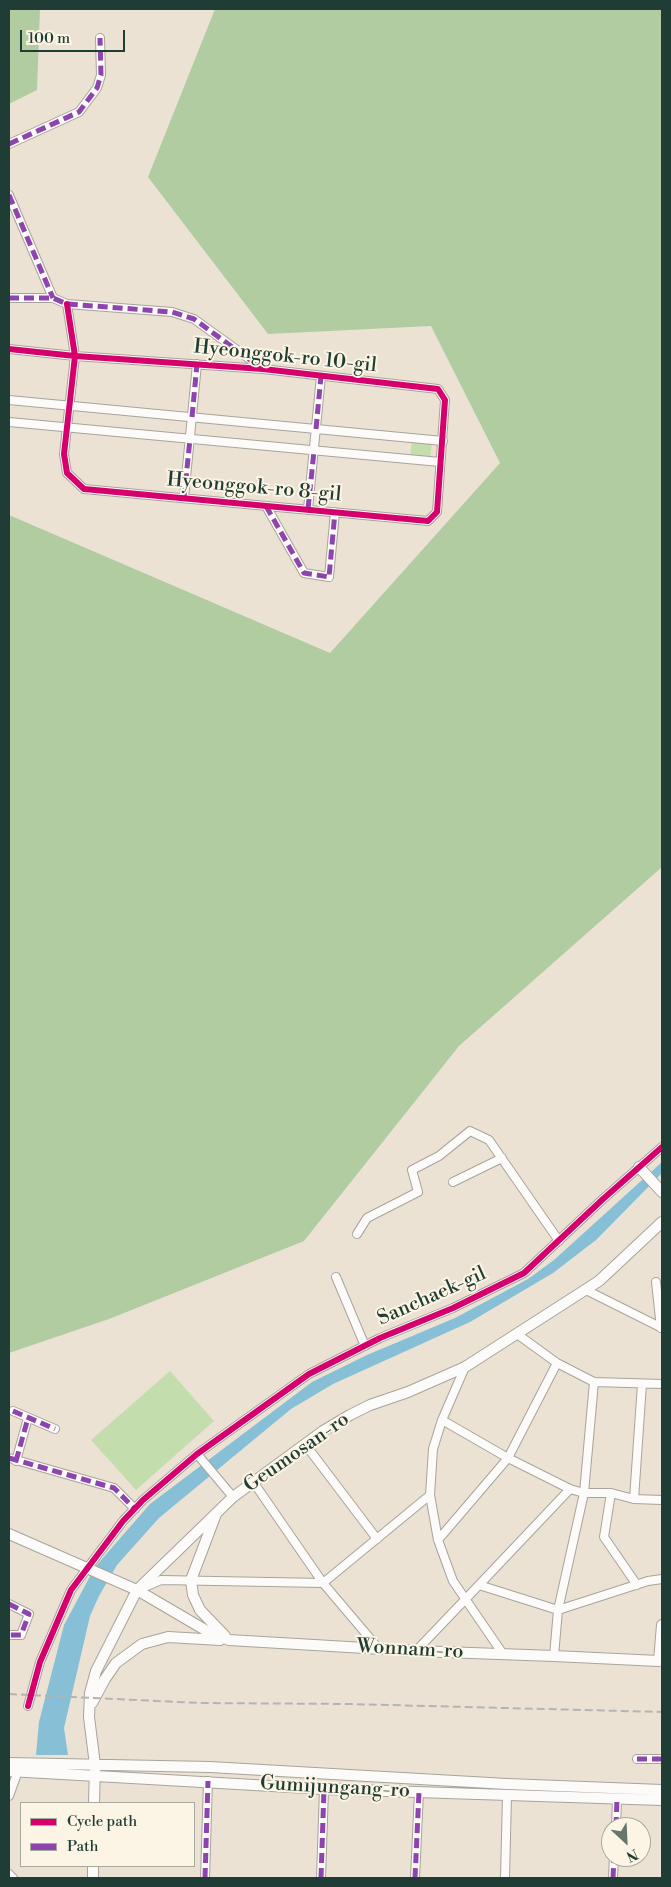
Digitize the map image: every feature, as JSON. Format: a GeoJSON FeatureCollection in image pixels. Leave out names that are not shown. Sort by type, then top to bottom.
{"type":"FeatureCollection","features":[{"type":"Feature","properties":{"kind":"street"},"geometry":{"type":"LineString","coordinates":[[9,144],[79,112],[97,88],[101,75],[100,38]]}},
{"type":"Feature","properties":{"kind":"street"},"geometry":{"type":"LineString","coordinates":[[9,195],[53,298]]}},
{"type":"Feature","properties":{"kind":"street"},"geometry":{"type":"LineString","coordinates":[[9,298],[53,298],[67,304],[172,312],[194,319],[263,369]]}},
{"type":"Feature","properties":{"kind":"street"},"geometry":{"type":"LineString","coordinates":[[67,304],[75,356],[69,406]]}},
{"type":"Feature","properties":{"kind":"street","name":"Hyeonggok-ro 10-gil"},"geometry":{"type":"LineString","coordinates":[[9,349],[75,356],[263,369],[438,389],[445,400],[443,441]]}},
{"type":"Feature","properties":{"kind":"street","name":"Hyeonggok-ro 10-gil"},"geometry":{"type":"LineString","coordinates":[[190,439],[197,364]]}},
{"type":"Feature","properties":{"kind":"street","name":"Hyeonggok-ro 10-gil"},"geometry":{"type":"LineString","coordinates":[[314,451],[321,376]]}},
{"type":"Feature","properties":{"kind":"street"},"geometry":{"type":"LineString","coordinates":[[9,400],[443,441],[440,462],[9,422]]}},
{"type":"Feature","properties":{"kind":"street","name":"Hyeonggok-ro 8-gil"},"geometry":{"type":"LineString","coordinates":[[69,406],[64,454],[67,473],[84,489],[428,521],[437,512],[440,462]]}},
{"type":"Feature","properties":{"kind":"street","name":"Hyeonggok-ro 8-gil"},"geometry":{"type":"LineString","coordinates":[[184,498],[190,439]]}},
{"type":"Feature","properties":{"kind":"street","name":"Hyeonggok-ro 8-gil"},"geometry":{"type":"LineString","coordinates":[[308,509],[314,451]]}},
{"type":"Feature","properties":{"kind":"street","name":"Hyeonggok-ro 8-gil"},"geometry":{"type":"LineString","coordinates":[[266,506],[304,574],[329,577],[335,512]]}},
{"type":"Feature","properties":{"kind":"street"},"geometry":{"type":"LineString","coordinates":[[357,1234],[367,1218],[418,1192],[412,1170],[439,1156],[470,1131],[488,1140],[559,1241]]}},
{"type":"Feature","properties":{"kind":"street","name":"Sanchaek-gil"},"geometry":{"type":"LineString","coordinates":[[28,1706],[40,1662],[71,1590],[135,1509],[197,1454],[309,1374],[365,1346],[454,1308],[524,1273],[662,1147]]}},
{"type":"Feature","properties":{"kind":"street"},"geometry":{"type":"LineString","coordinates":[[453,1182],[502,1158]]}},
{"type":"Feature","properties":{"kind":"street"},"geometry":{"type":"LineString","coordinates":[[639,1167],[662,1192]]}},
{"type":"Feature","properties":{"kind":"street","name":"Geumosan-ro"},"geometry":{"type":"LineString","coordinates":[[94,1802],[94,1770],[89,1708],[90,1693],[96,1671],[137,1590],[233,1496],[254,1483],[305,1444],[350,1414],[465,1367],[599,1281],[662,1222]]}},
{"type":"Feature","properties":{"kind":"street"},"geometry":{"type":"LineString","coordinates":[[336,1278],[365,1346]]}},
{"type":"Feature","properties":{"kind":"street"},"geometry":{"type":"LineString","coordinates":[[656,1282],[662,1328]]}},
{"type":"Feature","properties":{"kind":"street"},"geometry":{"type":"LineString","coordinates":[[586,1290],[662,1328]]}},
{"type":"Feature","properties":{"kind":"street"},"geometry":{"type":"LineString","coordinates":[[517,1334],[558,1363],[594,1382],[662,1384]]}},
{"type":"Feature","properties":{"kind":"street"},"geometry":{"type":"LineString","coordinates":[[438,1540],[508,1458],[558,1363]]}},
{"type":"Feature","properties":{"kind":"street"},"geometry":{"type":"LineString","coordinates":[[465,1367],[442,1420],[433,1449],[430,1495],[438,1540],[452,1581],[503,1654]]}},
{"type":"Feature","properties":{"kind":"street"},"geometry":{"type":"LineString","coordinates":[[554,1656],[558,1610],[584,1493],[594,1382]]}},
{"type":"Feature","properties":{"kind":"street"},"geometry":{"type":"LineString","coordinates":[[634,1499],[642,1384]]}},
{"type":"Feature","properties":{"kind":"street"},"geometry":{"type":"LineString","coordinates":[[13,1411],[55,1429]]}},
{"type":"Feature","properties":{"kind":"street"},"geometry":{"type":"LineString","coordinates":[[28,1418],[12,1459],[114,1488],[135,1509]]}},
{"type":"Feature","properties":{"kind":"street"},"geometry":{"type":"LineString","coordinates":[[442,1420],[508,1458],[570,1488],[584,1493],[611,1494],[634,1499],[662,1500]]}},
{"type":"Feature","properties":{"kind":"street"},"geometry":{"type":"LineString","coordinates":[[305,1444],[377,1539]]}},
{"type":"Feature","properties":{"kind":"street"},"geometry":{"type":"LineString","coordinates":[[197,1454],[233,1496]]}},
{"type":"Feature","properties":{"kind":"street"},"geometry":{"type":"LineString","coordinates":[[254,1483],[324,1583],[379,1649]]}},
{"type":"Feature","properties":{"kind":"street"},"geometry":{"type":"LineString","coordinates":[[416,1651],[570,1488]]}},
{"type":"Feature","properties":{"kind":"street"},"geometry":{"type":"LineString","coordinates":[[611,1494],[604,1537],[637,1585]]}},
{"type":"Feature","properties":{"kind":"street"},"geometry":{"type":"LineString","coordinates":[[137,1590],[161,1580],[324,1583],[430,1495]]}},
{"type":"Feature","properties":{"kind":"street"},"geometry":{"type":"LineString","coordinates":[[218,1511],[191,1580],[200,1610],[229,1640]]}},
{"type":"Feature","properties":{"kind":"street","name":"Wonnam-ro"},"geometry":{"type":"LineString","coordinates":[[12,1537],[137,1590],[201,1628],[229,1640],[416,1651],[661,1661],[662,1625]]}},
{"type":"Feature","properties":{"kind":"street"},"geometry":{"type":"LineString","coordinates":[[479,1585],[558,1610],[648,1581],[662,1579]]}},
{"type":"Feature","properties":{"kind":"street"},"geometry":{"type":"LineString","coordinates":[[9,1604],[29,1614],[21,1635],[9,1635]]}},
{"type":"Feature","properties":{"kind":"street"},"geometry":{"type":"LineString","coordinates":[[89,1708],[98,1689],[116,1663],[142,1644],[168,1637],[229,1640]]}},
{"type":"Feature","properties":{"kind":"street"},"geometry":{"type":"LineString","coordinates":[[637,1759],[662,1759]]}},
{"type":"Feature","properties":{"kind":"street","name":"Gumijungang-ro"},"geometry":{"type":"LineString","coordinates":[[9,1763],[208,1781],[324,1789],[662,1800]]}},
{"type":"Feature","properties":{"kind":"street","name":"Gumijungang-ro"},"geometry":{"type":"LineString","coordinates":[[14,1771],[210,1767],[662,1790]]}},
{"type":"Feature","properties":{"kind":"street"},"geometry":{"type":"LineString","coordinates":[[9,1796],[14,1771]]}},
{"type":"Feature","properties":{"kind":"street"},"geometry":{"type":"LineString","coordinates":[[205,1878],[208,1781]]}},
{"type":"Feature","properties":{"kind":"street"},"geometry":{"type":"LineString","coordinates":[[321,1878],[324,1789]]}},
{"type":"Feature","properties":{"kind":"street"},"geometry":{"type":"LineString","coordinates":[[415,1878],[419,1792]]}},
{"type":"Feature","properties":{"kind":"street"},"geometry":{"type":"LineString","coordinates":[[505,1878],[507,1796]]}},
{"type":"Feature","properties":{"kind":"street"},"geometry":{"type":"LineString","coordinates":[[617,1817],[618,1799]]}},
{"type":"Feature","properties":{"kind":"street"},"geometry":{"type":"LineString","coordinates":[[9,1874],[13,1878]]}},
{"type":"Feature","properties":{"kind":"green space"},"geometry":{"type":"Polygon","coordinates":[[[9,9],[40,9],[37,90],[9,104],[9,9]]]}},
{"type":"Feature","properties":{"kind":"green space"},"geometry":{"type":"Polygon","coordinates":[[[215,9],[662,9],[662,867],[459,1046],[304,1241],[109,1319],[9,1353],[9,515],[330,653],[500,463],[431,326],[268,334],[148,177],[215,9]]]}},
{"type":"Feature","properties":{"kind":"green space"},"geometry":{"type":"Polygon","coordinates":[[[412,439],[432,442],[430,459],[410,459],[412,439]]]}},
{"type":"Feature","properties":{"kind":"green space"},"geometry":{"type":"Polygon","coordinates":[[[170,1371],[214,1421],[136,1490],[91,1440],[170,1371]]]}},
{"type":"Feature","properties":{"kind":"water"},"geometry":{"type":"Polygon","coordinates":[[[662,1162],[662,1173],[596,1240],[553,1273],[470,1322],[333,1384],[291,1409],[159,1518],[117,1565],[90,1616],[64,1728],[68,1755],[36,1755],[39,1722],[64,1625],[95,1567],[150,1504],[312,1382],[367,1355],[455,1318],[528,1279],[554,1260],[662,1162]]]}},
{"type":"Feature","properties":{"kind":"railway"},"geometry":{"type":"LineString","coordinates":[[9,1694],[200,1703],[349,1704],[662,1712]]}},
{"type":"Feature","properties":{"kind":"marked path"},"geometry":{"type":"LineString","coordinates":[[9,144],[79,112],[97,88],[101,75],[100,38]]}},
{"type":"Feature","properties":{"kind":"marked path"},"geometry":{"type":"LineString","coordinates":[[9,195],[53,298]]}},
{"type":"Feature","properties":{"kind":"marked path"},"geometry":{"type":"LineString","coordinates":[[9,298],[53,298],[67,304],[172,312],[194,319],[261,368]]}},
{"type":"Feature","properties":{"kind":"marked path"},"geometry":{"type":"LineString","coordinates":[[192,417],[197,364]]}},
{"type":"Feature","properties":{"kind":"marked path"},"geometry":{"type":"LineString","coordinates":[[316,429],[321,376]]}},
{"type":"Feature","properties":{"kind":"marked path"},"geometry":{"type":"LineString","coordinates":[[184,498],[190,439]]}},
{"type":"Feature","properties":{"kind":"marked path"},"geometry":{"type":"LineString","coordinates":[[308,509],[314,451]]}},
{"type":"Feature","properties":{"kind":"marked path"},"geometry":{"type":"LineString","coordinates":[[266,506],[304,573],[329,577],[335,512]]}},
{"type":"Feature","properties":{"kind":"marked path"},"geometry":{"type":"LineString","coordinates":[[13,1411],[55,1429]]}},
{"type":"Feature","properties":{"kind":"marked path"},"geometry":{"type":"LineString","coordinates":[[16,1461],[28,1418]]}},
{"type":"Feature","properties":{"kind":"marked path"},"geometry":{"type":"LineString","coordinates":[[9,1458],[114,1488],[135,1509]]}},
{"type":"Feature","properties":{"kind":"marked path"},"geometry":{"type":"LineString","coordinates":[[9,1604],[29,1614],[21,1635],[9,1635]]}},
{"type":"Feature","properties":{"kind":"marked path"},"geometry":{"type":"LineString","coordinates":[[637,1759],[662,1759]]}},
{"type":"Feature","properties":{"kind":"marked path"},"geometry":{"type":"LineString","coordinates":[[205,1878],[208,1781]]}},
{"type":"Feature","properties":{"kind":"marked path"},"geometry":{"type":"LineString","coordinates":[[321,1878],[324,1789]]}},
{"type":"Feature","properties":{"kind":"marked path"},"geometry":{"type":"LineString","coordinates":[[415,1878],[419,1792]]}},
{"type":"Feature","properties":{"kind":"marked path"},"geometry":{"type":"LineString","coordinates":[[616,1817],[617,1799]]}},
{"type":"Feature","properties":{"kind":"marked path"},"geometry":{"type":"LineString","coordinates":[[613,1878],[614,1867]]}},
{"type":"Feature","properties":{"kind":"cycle path"},"geometry":{"type":"LineString","coordinates":[[9,349],[75,356],[263,369],[438,389],[445,400],[437,512],[428,521],[84,489],[67,473],[64,454],[75,356],[67,304]]}},
{"type":"Feature","properties":{"kind":"cycle path"},"geometry":{"type":"LineString","coordinates":[[28,1706],[40,1662],[71,1590],[123,1521],[143,1500],[197,1454],[309,1374],[380,1338],[453,1308],[524,1273],[662,1147]]}}]}
